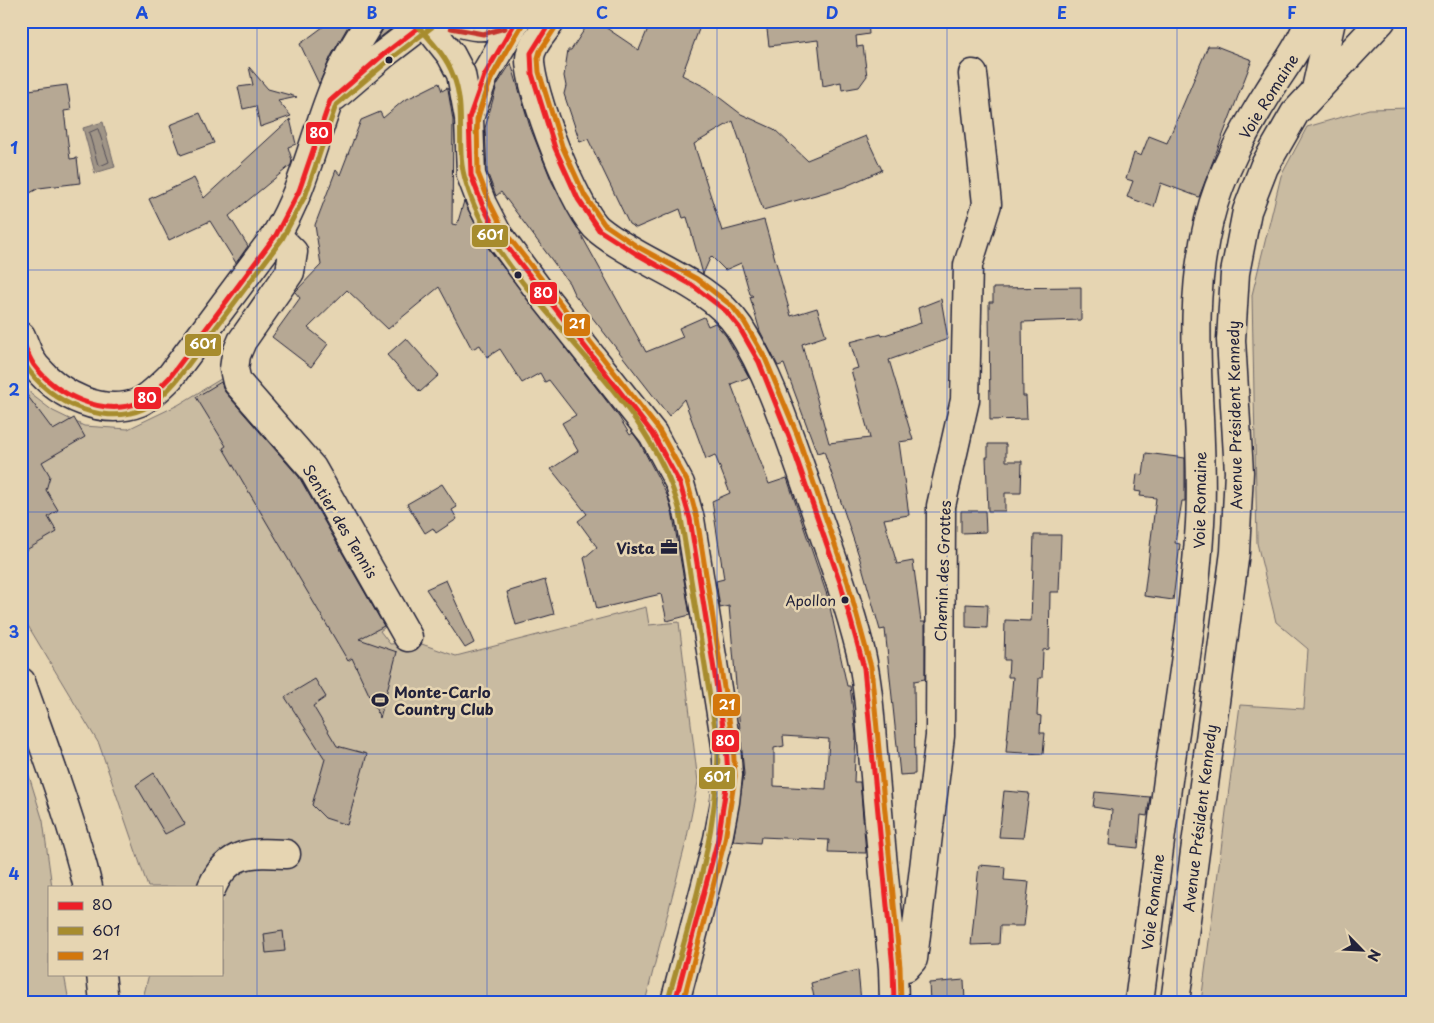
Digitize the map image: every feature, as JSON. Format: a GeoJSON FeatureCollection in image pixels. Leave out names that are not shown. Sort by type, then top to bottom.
{"type":"FeatureCollection","features":[{"type":"Feature","properties":{"kind":"street"},"geometry":{"type":"LineString","coordinates":[[21,336],[35,366],[65,392],[81,401],[110,407],[140,401],[155,392],[170,378],[276,235],[299,191],[338,78],[370,21]]}},
{"type":"Feature","properties":{"kind":"street"},"geometry":{"type":"LineString","coordinates":[[330,101],[384,54],[426,21],[451,55],[461,74],[469,118],[471,175],[482,204],[498,235],[541,294],[653,434],[680,484],[690,519],[726,745],[728,775],[718,839],[675,1002]]}},
{"type":"Feature","properties":{"kind":"street"},"geometry":{"type":"LineString","coordinates":[[452,21],[480,27],[494,25],[502,21]]}},
{"type":"Feature","properties":{"kind":"street"},"geometry":{"type":"LineString","coordinates":[[469,118],[484,76],[516,21]]}},
{"type":"Feature","properties":{"kind":"street"},"geometry":{"type":"LineString","coordinates":[[551,21],[536,42],[530,55],[532,71],[543,117],[581,206],[596,227],[620,247],[705,293],[728,312],[740,330],[774,394],[828,547],[861,655],[868,707],[893,968],[894,1002]]}},
{"type":"Feature","properties":{"kind":"street","name":"Voie Romaine"},"geometry":{"type":"LineString","coordinates":[[1139,1002],[1198,558],[1202,458],[1195,349],[1196,295],[1200,266],[1209,218],[1236,147],[1274,83],[1295,54],[1309,21]]}},
{"type":"Feature","properties":{"kind":"street"},"geometry":{"type":"LineString","coordinates":[[1316,89],[1331,21]]}},
{"type":"Feature","properties":{"kind":"street","name":"Avenue Président Kennedy"},"geometry":{"type":"LineString","coordinates":[[1175,1002],[1235,552],[1239,472],[1231,340],[1234,273],[1247,211],[1264,167],[1295,113],[1379,22]]}},
{"type":"Feature","properties":{"kind":"street","name":"Chemin des Grottes"},"geometry":{"type":"LineString","coordinates":[[893,968],[906,967],[913,959],[940,736],[941,506],[965,400],[968,265],[987,204],[972,74]]}},
{"type":"Feature","properties":{"kind":"street","name":"Sentier des Tennis"},"geometry":{"type":"LineString","coordinates":[[276,235],[292,252],[290,272],[242,341],[236,355],[234,369],[237,382],[312,468],[408,637]]}},
{"type":"Feature","properties":{"kind":"street"},"geometry":{"type":"LineString","coordinates":[[21,682],[49,759],[88,886]]}},
{"type":"Feature","properties":{"kind":"street"},"geometry":{"type":"LineString","coordinates":[[212,886],[217,876],[233,858],[259,852],[286,854]]}},
{"type":"Feature","properties":{"kind":"street"},"geometry":{"type":"LineString","coordinates":[[101,976],[104,1002]]}},
{"type":"Feature","properties":{"kind":"shaded area"},"geometry":{"type":"Polygon","coordinates":[[[1413,108],[1413,1002],[1201,1002],[1240,705],[1304,709],[1308,649],[1276,622],[1257,543],[1252,295],[1281,176],[1307,127],[1369,109],[1413,108]]]}},
{"type":"Feature","properties":{"kind":"shaded area","name":"Monte-Carlo Country Club"},"geometry":{"type":"Polygon","coordinates":[[[229,374],[274,430],[389,624],[380,631],[390,644],[416,642],[456,656],[646,607],[649,625],[679,622],[698,782],[686,842],[645,1002],[142,1002],[148,976],[222,976],[222,886],[148,886],[99,744],[21,614],[21,380],[32,395],[53,411],[84,426],[128,429],[178,405],[229,374]]]}},
{"type":"Feature","properties":{"kind":"shaded area"},"geometry":{"type":"Polygon","coordinates":[[[21,750],[43,821],[52,886],[48,886],[48,976],[64,976],[69,1002],[21,1002],[21,750]]]}},
{"type":"Feature","properties":{"kind":"water"},"geometry":{"type":"Polygon","coordinates":[[[103,122],[115,167],[95,173],[83,128],[103,122]]]}},
{"type":"Feature","properties":{"kind":"building"},"geometry":{"type":"Polygon","coordinates":[[[331,21],[351,21],[331,56],[319,84],[300,44],[331,21]]]}},
{"type":"Feature","properties":{"kind":"building"},"geometry":{"type":"Polygon","coordinates":[[[386,21],[401,21],[377,40],[383,29],[386,21]]]}},
{"type":"Feature","properties":{"kind":"building"},"geometry":{"type":"Polygon","coordinates":[[[590,21],[596,21],[639,50],[651,21],[702,21],[682,75],[707,88],[741,114],[774,129],[807,160],[866,136],[882,170],[844,187],[763,210],[733,121],[694,144],[722,231],[764,220],[791,316],[817,308],[826,336],[802,344],[829,443],[870,438],[851,370],[858,368],[850,342],[881,334],[882,336],[921,323],[918,308],[941,299],[948,339],[889,360],[913,440],[899,442],[909,515],[884,519],[897,564],[913,561],[921,622],[925,622],[925,679],[914,681],[915,774],[900,775],[885,629],[880,630],[859,556],[824,451],[817,453],[784,364],[778,366],[760,331],[750,297],[753,296],[750,294],[741,263],[725,270],[711,256],[703,274],[687,217],[683,218],[680,209],[636,228],[629,224],[588,139],[580,142],[564,94],[566,86],[564,76],[568,50],[571,50],[590,21]]]}},
{"type":"Feature","properties":{"kind":"building"},"geometry":{"type":"Polygon","coordinates":[[[766,21],[868,21],[869,34],[856,36],[857,47],[863,46],[867,76],[859,87],[842,90],[841,82],[823,86],[818,40],[769,46],[766,21]]]}},
{"type":"Feature","properties":{"kind":"building"},"geometry":{"type":"Polygon","coordinates":[[[1208,46],[1216,46],[1252,60],[1199,197],[1161,183],[1154,207],[1127,197],[1133,181],[1126,179],[1134,153],[1141,156],[1149,136],[1167,143],[1208,46]]]}},
{"type":"Feature","properties":{"kind":"building"},"geometry":{"type":"Polygon","coordinates":[[[511,63],[530,127],[552,182],[646,352],[683,337],[679,328],[704,317],[708,326],[715,323],[726,336],[749,377],[731,384],[769,484],[787,478],[828,598],[847,686],[850,686],[856,735],[854,782],[860,782],[866,853],[828,852],[829,840],[761,837],[760,843],[733,841],[744,774],[729,606],[720,608],[716,581],[724,579],[712,501],[730,493],[715,455],[706,459],[684,399],[669,416],[574,294],[569,283],[501,192],[496,196],[487,172],[485,128],[497,85],[511,63]],[[783,736],[784,746],[774,748],[774,786],[826,789],[829,739],[783,736]]]}},
{"type":"Feature","properties":{"kind":"building"},"geometry":{"type":"Polygon","coordinates":[[[249,67],[268,89],[297,97],[278,101],[291,116],[260,127],[256,106],[243,109],[238,87],[253,85],[249,67]]]}},
{"type":"Feature","properties":{"kind":"building"},"geometry":{"type":"Polygon","coordinates":[[[439,83],[442,91],[447,88],[448,90],[453,120],[452,224],[457,225],[464,201],[485,244],[619,417],[630,435],[633,433],[640,443],[668,497],[690,615],[667,621],[661,594],[597,609],[584,558],[597,547],[578,521],[587,514],[551,469],[578,451],[562,423],[576,415],[549,380],[545,382],[540,373],[522,383],[500,349],[487,357],[480,345],[472,349],[439,287],[388,329],[347,290],[308,328],[328,344],[311,367],[272,337],[300,298],[295,292],[321,265],[315,225],[336,170],[340,175],[361,120],[380,112],[383,118],[403,101],[439,83]]]}},
{"type":"Feature","properties":{"kind":"building"},"geometry":{"type":"Polygon","coordinates":[[[67,85],[71,110],[64,111],[70,159],[77,158],[80,183],[39,188],[21,198],[21,91],[67,85]]]}},
{"type":"Feature","properties":{"kind":"building"},"geometry":{"type":"Polygon","coordinates":[[[200,113],[214,143],[181,155],[170,125],[200,113]]]}},
{"type":"Feature","properties":{"kind":"building"},"geometry":{"type":"Polygon","coordinates":[[[290,119],[296,144],[288,147],[292,160],[291,165],[229,216],[248,246],[236,263],[210,221],[169,240],[149,199],[194,178],[204,198],[290,119]]]}},
{"type":"Feature","properties":{"kind":"building"},"geometry":{"type":"Polygon","coordinates":[[[1081,287],[1081,320],[1022,322],[1023,396],[1026,396],[1027,419],[990,420],[989,302],[993,302],[993,288],[1081,287]]]}},
{"type":"Feature","properties":{"kind":"building"},"geometry":{"type":"Polygon","coordinates":[[[406,338],[439,375],[420,392],[387,355],[406,338]]]}},
{"type":"Feature","properties":{"kind":"building"},"geometry":{"type":"Polygon","coordinates":[[[221,382],[225,392],[299,477],[384,626],[359,639],[397,652],[380,718],[352,658],[348,661],[223,448],[226,446],[196,397],[221,382]]]}},
{"type":"Feature","properties":{"kind":"building"},"geometry":{"type":"Polygon","coordinates":[[[21,387],[53,430],[74,418],[85,437],[42,462],[50,476],[46,490],[58,510],[48,517],[57,532],[21,553],[21,387]]]}},
{"type":"Feature","properties":{"kind":"building"},"geometry":{"type":"Polygon","coordinates":[[[988,444],[1006,444],[1006,461],[1022,461],[1021,493],[1005,493],[1005,511],[988,511],[986,457],[988,457],[988,444]]]}},
{"type":"Feature","properties":{"kind":"building"},"geometry":{"type":"Polygon","coordinates":[[[1146,453],[1185,458],[1185,501],[1182,501],[1175,543],[1180,544],[1173,600],[1144,596],[1156,498],[1140,496],[1141,492],[1135,491],[1137,474],[1143,475],[1146,453]]]}},
{"type":"Feature","properties":{"kind":"building"},"geometry":{"type":"Polygon","coordinates":[[[442,484],[457,507],[452,510],[457,519],[436,533],[433,528],[425,533],[407,504],[442,484]]]}},
{"type":"Feature","properties":{"kind":"building"},"geometry":{"type":"Polygon","coordinates":[[[961,511],[985,511],[986,532],[961,533],[961,511]]]}},
{"type":"Feature","properties":{"kind":"building"},"geometry":{"type":"Polygon","coordinates":[[[1034,535],[1061,535],[1059,592],[1050,592],[1049,649],[1043,650],[1042,678],[1039,678],[1037,715],[1041,716],[1040,733],[1045,733],[1043,754],[1006,752],[1013,677],[1008,677],[1009,660],[1004,660],[1005,620],[1031,621],[1034,535]]]}},
{"type":"Feature","properties":{"kind":"building"},"geometry":{"type":"Polygon","coordinates":[[[446,580],[474,643],[465,648],[426,589],[446,580]]]}},
{"type":"Feature","properties":{"kind":"building"},"geometry":{"type":"Polygon","coordinates":[[[545,580],[554,614],[516,625],[507,592],[545,580]]]}},
{"type":"Feature","properties":{"kind":"building"},"geometry":{"type":"Polygon","coordinates":[[[966,604],[988,605],[987,628],[966,627],[966,604]]]}},
{"type":"Feature","properties":{"kind":"building"},"geometry":{"type":"Polygon","coordinates":[[[315,679],[326,697],[313,706],[337,746],[367,754],[347,825],[325,818],[312,805],[325,759],[285,697],[315,679]]]}},
{"type":"Feature","properties":{"kind":"building"},"geometry":{"type":"Polygon","coordinates":[[[154,773],[185,824],[165,834],[136,785],[154,773]]]}},
{"type":"Feature","properties":{"kind":"building"},"geometry":{"type":"Polygon","coordinates":[[[1004,791],[1029,793],[1023,838],[999,837],[1004,791]]]}},
{"type":"Feature","properties":{"kind":"building"},"geometry":{"type":"Polygon","coordinates":[[[1095,792],[1150,797],[1147,816],[1141,815],[1138,848],[1109,845],[1112,810],[1093,807],[1095,792]]]}},
{"type":"Feature","properties":{"kind":"building"},"geometry":{"type":"Polygon","coordinates":[[[979,865],[1005,867],[1004,880],[1029,882],[1024,926],[1000,926],[999,944],[971,945],[979,865]]]}},
{"type":"Feature","properties":{"kind":"building"},"geometry":{"type":"Polygon","coordinates":[[[283,931],[285,951],[266,953],[264,934],[283,931]]]}},
{"type":"Feature","properties":{"kind":"building"},"geometry":{"type":"Polygon","coordinates":[[[858,970],[861,1002],[815,1002],[811,983],[858,970]]]}},
{"type":"Feature","properties":{"kind":"building"},"geometry":{"type":"Polygon","coordinates":[[[964,980],[965,1002],[930,1002],[929,983],[964,980]]]}},
{"type":"Feature","properties":{"kind":"transit line","name":"80"},"geometry":{"type":"LineString","coordinates":[[21,337],[28,355],[43,376],[55,386],[82,401],[111,407],[126,406],[140,402],[152,394],[170,377],[276,235],[299,191],[330,101],[384,54],[427,21]]}},
{"type":"Feature","properties":{"kind":"transit line","name":"80"},"geometry":{"type":"LineString","coordinates":[[516,21],[484,76],[469,118],[471,175],[482,204],[498,235],[653,434],[680,484],[690,519],[726,745],[728,775],[718,839],[675,1002]]}},
{"type":"Feature","properties":{"kind":"transit line","name":"80"},"geometry":{"type":"LineString","coordinates":[[551,21],[531,53],[532,74],[555,148],[578,199],[599,230],[692,285],[726,311],[739,327],[759,362],[789,437],[841,585],[864,668],[893,968],[894,1002]]}},
{"type":"Feature","properties":{"kind":"transit line","name":"601"},"geometry":{"type":"LineString","coordinates":[[476,133],[486,90],[499,63],[522,25]]}},
{"type":"Feature","properties":{"kind":"transit line","name":"21"},"geometry":{"type":"LineString","coordinates":[[522,25],[491,79],[477,119],[478,173],[504,231],[659,430],[687,481],[697,518],[733,744],[735,776],[725,840],[683,1002]]}},
{"type":"Feature","properties":{"kind":"transit line","name":"21"},"geometry":{"type":"LineString","coordinates":[[557,25],[540,51],[538,58],[539,72],[562,146],[585,196],[604,224],[638,247],[697,279],[732,306],[745,323],[765,358],[797,434],[848,583],[871,667],[900,967],[901,1002]]}},
{"type":"Feature","properties":{"kind":"transit line","name":"601"},"geometry":{"type":"LineString","coordinates":[[418,26],[446,61],[457,86],[463,172],[482,222],[505,259],[591,363],[645,434],[666,472],[680,512],[718,746],[717,779],[702,874],[668,1000]]}},
{"type":"Feature","properties":{"kind":"transit line","name":"601"},"geometry":{"type":"LineString","coordinates":[[21,357],[30,372],[42,385],[73,406],[91,412],[108,415],[126,414],[143,409],[157,400],[176,381],[282,239],[306,194],[336,105],[389,60],[432,27]]}},
{"type":"Feature","properties":{"kind":"transit line","name":"1"},"geometry":{"type":"LineString","coordinates":[[451,28],[483,34],[505,28]]}},
{"type":"Feature","properties":{"kind":"place","name":"Vista"},"geometry":{"type":"Point","coordinates":[669,547]}},
{"type":"Feature","properties":{"kind":"place","name":"Apollon"},"geometry":{"type":"Point","coordinates":[845,600]}},
{"type":"Feature","properties":{"kind":"place","name":"Monte-Carlo Country Club"},"geometry":{"type":"Point","coordinates":[380,700]}}]}
